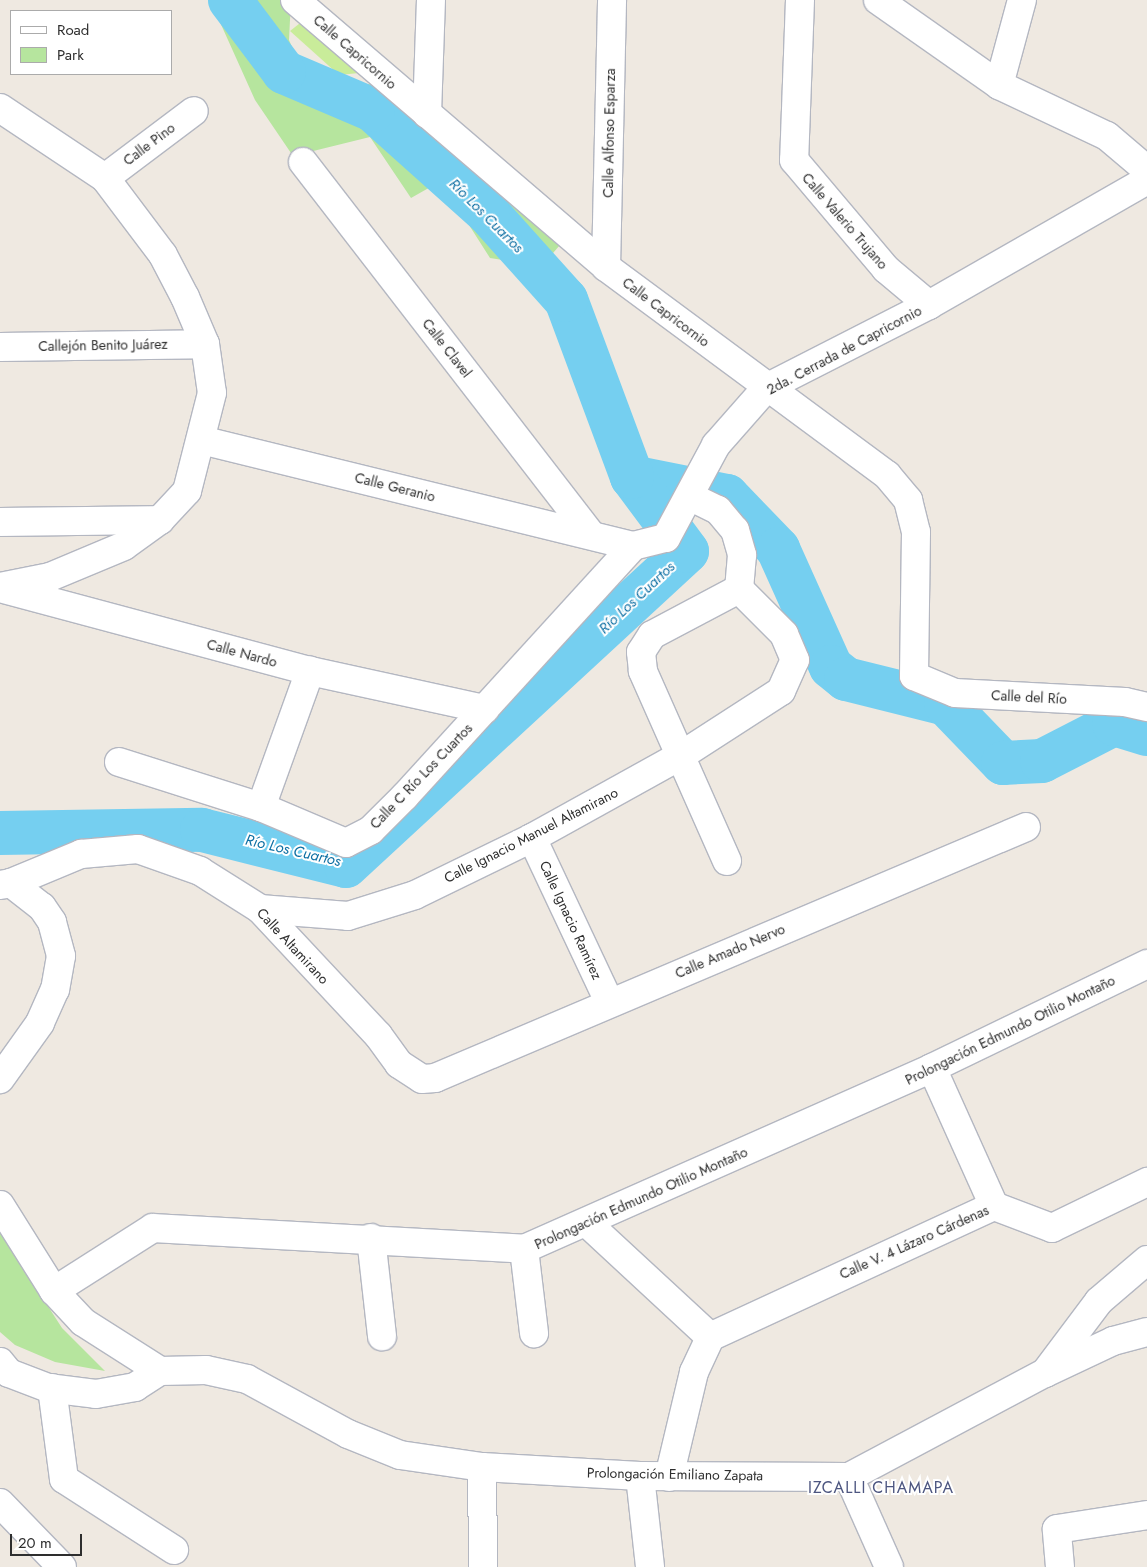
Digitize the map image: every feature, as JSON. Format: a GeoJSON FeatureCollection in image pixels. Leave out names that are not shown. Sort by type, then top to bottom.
{"type":"FeatureCollection","features":[{"type":"Feature","properties":{"kind":"street","name":"Calle Capricornio"},"geometry":{"type":"LineString","coordinates":[[295,0],[606,267],[766,388],[887,475],[908,500],[916,532],[914,676]]}},
{"type":"Feature","properties":{"kind":"street"},"geometry":{"type":"LineString","coordinates":[[427,114],[430,0]]}},
{"type":"Feature","properties":{"kind":"street","name":"Calle Alfonso Esparza"},"geometry":{"type":"LineString","coordinates":[[606,267],[612,0]]}},
{"type":"Feature","properties":{"kind":"street","name":"Calle Valerio Trujano"},"geometry":{"type":"LineString","coordinates":[[800,0],[794,160],[886,269],[929,305]]}},
{"type":"Feature","properties":{"kind":"street"},"geometry":{"type":"LineString","coordinates":[[878,0],[999,85],[1107,136],[1147,170]]}},
{"type":"Feature","properties":{"kind":"street"},"geometry":{"type":"LineString","coordinates":[[999,85],[1022,0]]}},
{"type":"Feature","properties":{"kind":"street"},"geometry":{"type":"LineString","coordinates":[[0,108],[105,178],[163,255],[205,344],[212,393],[187,492],[160,520],[124,546],[96,558],[50,577],[0,587]]}},
{"type":"Feature","properties":{"kind":"street","name":"Calle Pino"},"geometry":{"type":"LineString","coordinates":[[105,178],[194,110]]}},
{"type":"Feature","properties":{"kind":"street","name":"Calle Clavel"},"geometry":{"type":"LineString","coordinates":[[303,162],[590,534]]}},
{"type":"Feature","properties":{"kind":"street","name":"2da. Cerrada de Capricornio"},"geometry":{"type":"LineString","coordinates":[[590,534],[633,546],[666,538],[691,497],[716,445],[766,388],[929,305],[1147,180]]}},
{"type":"Feature","properties":{"kind":"street","name":"Callejón Benito Juárez"},"geometry":{"type":"LineString","coordinates":[[0,347],[205,344]]}},
{"type":"Feature","properties":{"kind":"street","name":"Calle Geranio"},"geometry":{"type":"LineString","coordinates":[[201,440],[590,534]]}},
{"type":"Feature","properties":{"kind":"street"},"geometry":{"type":"LineString","coordinates":[[691,497],[718,510],[735,530],[742,555],[739,589],[652,634],[641,652],[643,671],[682,754],[727,861]]}},
{"type":"Feature","properties":{"kind":"street"},"geometry":{"type":"LineString","coordinates":[[0,522],[160,520]]}},
{"type":"Feature","properties":{"kind":"street","name":"Calle C Río Los Cuartos"},"geometry":{"type":"LineString","coordinates":[[119,762],[261,808],[346,843],[371,830],[485,709],[633,546]]}},
{"type":"Feature","properties":{"kind":"street","name":"Calle Nardo"},"geometry":{"type":"LineString","coordinates":[[0,587],[310,671],[485,709]]}},
{"type":"Feature","properties":{"kind":"street","name":"Calle Ignacio Manuel Altamirano"},"geometry":{"type":"LineString","coordinates":[[260,909],[348,916],[415,894],[532,838],[682,754],[781,691],[795,660],[784,634],[739,589]]}},
{"type":"Feature","properties":{"kind":"street"},"geometry":{"type":"LineString","coordinates":[[261,808],[310,671]]}},
{"type":"Feature","properties":{"kind":"street","name":"Calle del Río"},"geometry":{"type":"LineString","coordinates":[[914,676],[955,693],[1125,702],[1147,707]]}},
{"type":"Feature","properties":{"kind":"street","name":"Calle Amado Nervo"},"geometry":{"type":"LineString","coordinates":[[435,1078],[609,1002],[1026,827]]}},
{"type":"Feature","properties":{"kind":"street","name":"Calle Ignacio Ramírez"},"geometry":{"type":"LineString","coordinates":[[532,838],[609,1002]]}},
{"type":"Feature","properties":{"kind":"street","name":"Calle Altamirano"},"geometry":{"type":"LineString","coordinates":[[5,884],[81,854],[138,849],[200,871],[260,909],[378,1035],[399,1064],[422,1079],[435,1078]]}},
{"type":"Feature","properties":{"kind":"street"},"geometry":{"type":"LineString","coordinates":[[0,1079],[40,1022],[55,989],[60,956],[52,922],[42,907],[5,884]]}},
{"type":"Feature","properties":{"kind":"street","name":"Prolongación Edmundo Otilio Montaño"},"geometry":{"type":"LineString","coordinates":[[54,1291],[153,1228],[371,1238],[524,1249],[587,1224],[932,1068],[1147,964]]}},
{"type":"Feature","properties":{"kind":"street"},"geometry":{"type":"LineString","coordinates":[[932,1068],[994,1206]]}},
{"type":"Feature","properties":{"kind":"street","name":"Calle V. 4 Lázaro Cárdenas"},"geometry":{"type":"LineString","coordinates":[[710,1337],[994,1206],[1052,1228],[1147,1182]]}},
{"type":"Feature","properties":{"kind":"street"},"geometry":{"type":"LineString","coordinates":[[0,1205],[54,1291],[83,1322],[160,1371],[135,1387],[96,1394],[52,1388],[9,1373],[0,1362]]}},
{"type":"Feature","properties":{"kind":"street"},"geometry":{"type":"LineString","coordinates":[[587,1224],[710,1337],[694,1372],[669,1477]]}},
{"type":"Feature","properties":{"kind":"street"},"geometry":{"type":"LineString","coordinates":[[371,1238],[382,1336]]}},
{"type":"Feature","properties":{"kind":"street"},"geometry":{"type":"LineString","coordinates":[[524,1249],[534,1334]]}},
{"type":"Feature","properties":{"kind":"street"},"geometry":{"type":"LineString","coordinates":[[1045,1373],[1099,1301],[1147,1260]]}},
{"type":"Feature","properties":{"kind":"street","name":"Prolongación Emiliano Zapata"},"geometry":{"type":"LineString","coordinates":[[160,1371],[206,1370],[247,1379],[348,1434],[400,1455],[482,1467],[640,1476],[849,1477],[1045,1373],[1113,1341],[1147,1332]]}},
{"type":"Feature","properties":{"kind":"street"},"geometry":{"type":"LineString","coordinates":[[52,1388],[64,1479],[174,1550]]}},
{"type":"Feature","properties":{"kind":"street"},"geometry":{"type":"LineString","coordinates":[[482,1467],[483,1567]]}},
{"type":"Feature","properties":{"kind":"street"},"geometry":{"type":"LineString","coordinates":[[640,1476],[650,1567]]}},
{"type":"Feature","properties":{"kind":"street"},"geometry":{"type":"LineString","coordinates":[[849,1477],[889,1567]]}},
{"type":"Feature","properties":{"kind":"street"},"geometry":{"type":"LineString","coordinates":[[0,1503],[62,1567]]}},
{"type":"Feature","properties":{"kind":"street"},"geometry":{"type":"LineString","coordinates":[[1060,1567],[1057,1529],[1147,1514]]}},
{"type":"Feature","properties":{"kind":"green space"},"geometry":{"type":"Polygon","coordinates":[[[210,0],[291,0],[289,40],[297,59],[326,79],[384,86],[566,238],[528,282],[509,261],[490,258],[441,181],[411,198],[370,137],[293,156],[255,100],[210,0]]]}},
{"type":"Feature","properties":{"kind":"green space"},"geometry":{"type":"Polygon","coordinates":[[[309,16],[359,73],[339,75],[290,31],[309,16]]]}},
{"type":"Feature","properties":{"kind":"green space"},"geometry":{"type":"Polygon","coordinates":[[[0,1219],[24,1269],[62,1328],[105,1371],[55,1362],[15,1345],[0,1332],[0,1219]]]}},
{"type":"Feature","properties":{"kind":"waterway","name":"Río Los Cuartos"},"geometry":{"type":"LineString","coordinates":[[0,833],[202,830],[346,866],[687,551],[632,477],[566,300],[488,213],[373,110],[284,72],[230,0]]}},
{"type":"Feature","properties":{"kind":"waterway"},"geometry":{"type":"LineString","coordinates":[[632,477],[727,496],[778,549],[831,667],[846,679],[946,704],[1003,763],[1042,761],[1114,724],[1147,734]]}},
{"type":"Feature","properties":{"kind":"district","name":"IZCALLI CHAMAPA"},"geometry":{"type":"Point","coordinates":[881,1488]}}]}
